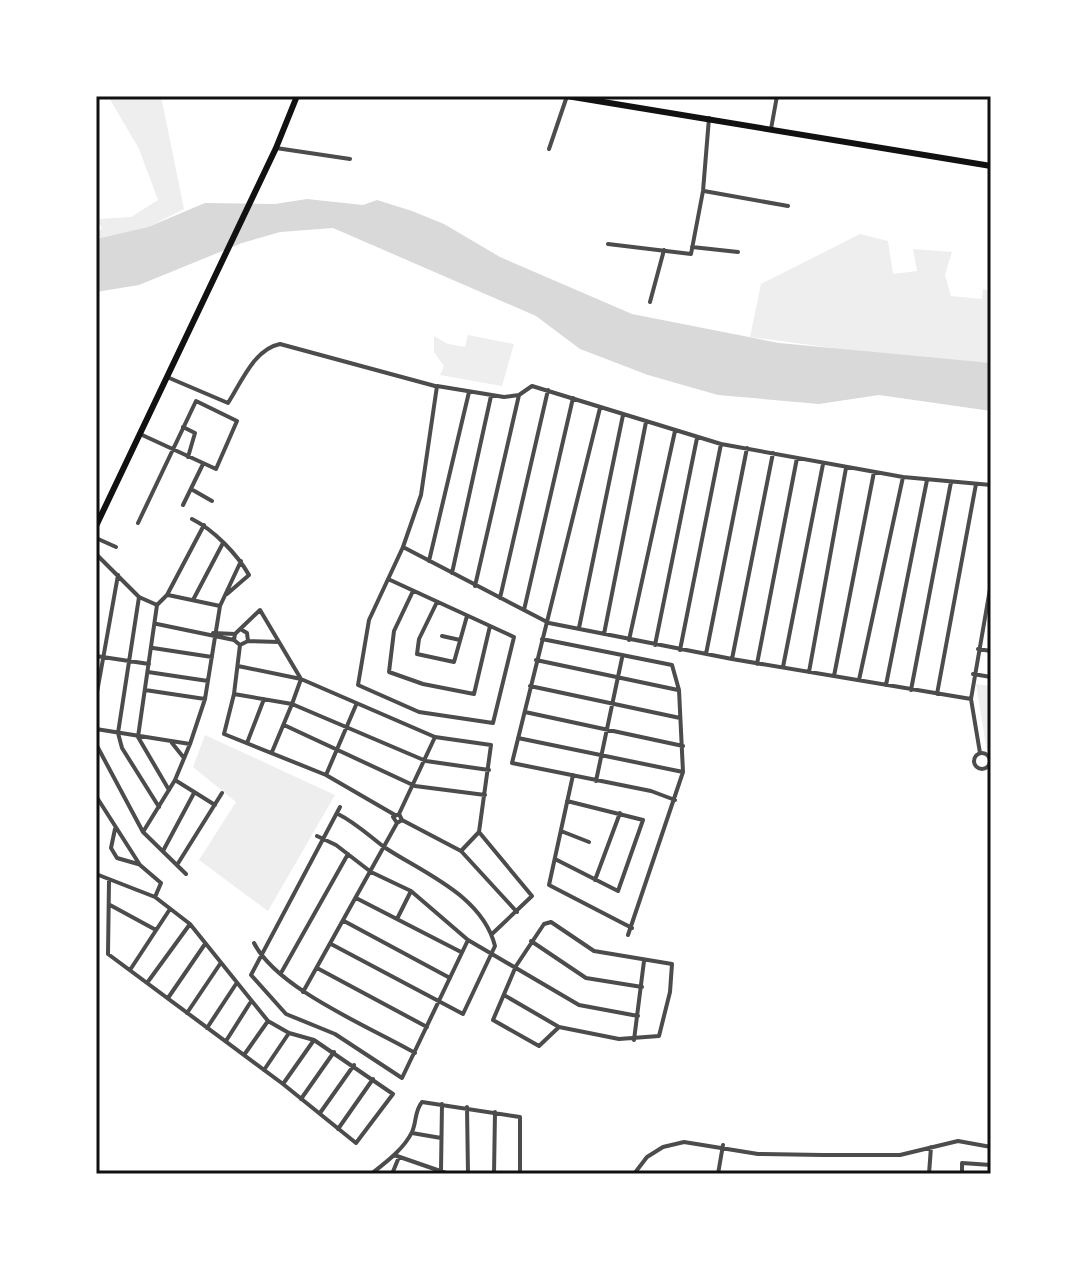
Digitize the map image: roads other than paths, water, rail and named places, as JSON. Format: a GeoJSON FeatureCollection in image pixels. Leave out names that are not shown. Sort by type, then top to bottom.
{"type":"FeatureCollection","features":[{"type":"Feature","properties":{"kind":"main road"},"geometry":{"type":"LineString","coordinates":[[96,526],[276,148],[297,96]]}},
{"type":"Feature","properties":{"kind":"main road"},"geometry":{"type":"LineString","coordinates":[[567,96],[618,99],[709,118],[991,166]]}},
{"type":"Feature","properties":{"kind":"street"},"geometry":{"type":"LineString","coordinates":[[549,149],[567,96]]}},
{"type":"Feature","properties":{"kind":"street"},"geometry":{"type":"LineString","coordinates":[[771,129],[777,96]]}},
{"type":"Feature","properties":{"kind":"street"},"geometry":{"type":"LineString","coordinates":[[608,244],[691,254],[703,191],[709,118]]}},
{"type":"Feature","properties":{"kind":"street"},"geometry":{"type":"LineString","coordinates":[[276,148],[350,159]]}},
{"type":"Feature","properties":{"kind":"street"},"geometry":{"type":"LineString","coordinates":[[703,191],[788,206]]}},
{"type":"Feature","properties":{"kind":"street"},"geometry":{"type":"LineString","coordinates":[[692,247],[738,252]]}},
{"type":"Feature","properties":{"kind":"street"},"geometry":{"type":"LineString","coordinates":[[650,302],[664,250]]}},
{"type":"Feature","properties":{"kind":"street"},"geometry":{"type":"LineString","coordinates":[[167,377],[228,403],[258,356],[269,346],[280,344],[435,386]]}},
{"type":"Feature","properties":{"kind":"street"},"geometry":{"type":"LineString","coordinates":[[388,579],[514,637],[493,723],[419,712],[358,685],[369,620],[388,579],[403,547],[421,495],[437,386],[491,396],[519,395],[532,386],[721,444],[903,477],[991,485]]}},
{"type":"Feature","properties":{"kind":"street"},"geometry":{"type":"LineString","coordinates":[[500,599],[548,390]]}},
{"type":"Feature","properties":{"kind":"street"},"geometry":{"type":"LineString","coordinates":[[429,561],[469,392]]}},
{"type":"Feature","properties":{"kind":"street"},"geometry":{"type":"LineString","coordinates":[[475,586],[519,395]]}},
{"type":"Feature","properties":{"kind":"street"},"geometry":{"type":"LineString","coordinates":[[452,574],[491,396]]}},
{"type":"Feature","properties":{"kind":"street"},"geometry":{"type":"LineString","coordinates":[[524,611],[573,398]]}},
{"type":"Feature","properties":{"kind":"street"},"geometry":{"type":"LineString","coordinates":[[138,523],[172,449],[196,401],[237,421],[216,469],[203,464],[172,449],[140,434]]}},
{"type":"Feature","properties":{"kind":"street"},"geometry":{"type":"LineString","coordinates":[[600,408],[512,763],[651,791],[675,800]]}},
{"type":"Feature","properties":{"kind":"street"},"geometry":{"type":"LineString","coordinates":[[579,629],[623,415]]}},
{"type":"Feature","properties":{"kind":"street"},"geometry":{"type":"LineString","coordinates":[[604,634],[646,422]]}},
{"type":"Feature","properties":{"kind":"street"},"geometry":{"type":"LineString","coordinates":[[183,427],[195,433],[188,457]]}},
{"type":"Feature","properties":{"kind":"street"},"geometry":{"type":"LineString","coordinates":[[629,640],[675,431]]}},
{"type":"Feature","properties":{"kind":"street"},"geometry":{"type":"LineString","coordinates":[[655,645],[697,438]]}},
{"type":"Feature","properties":{"kind":"street"},"geometry":{"type":"LineString","coordinates":[[680,650],[721,444]]}},
{"type":"Feature","properties":{"kind":"street"},"geometry":{"type":"LineString","coordinates":[[706,654],[747,448]]}},
{"type":"Feature","properties":{"kind":"street"},"geometry":{"type":"LineString","coordinates":[[732,659],[773,453]]}},
{"type":"Feature","properties":{"kind":"street"},"geometry":{"type":"LineString","coordinates":[[757,664],[797,458]]}},
{"type":"Feature","properties":{"kind":"street"},"geometry":{"type":"LineString","coordinates":[[183,505],[203,464]]}},
{"type":"Feature","properties":{"kind":"street"},"geometry":{"type":"LineString","coordinates":[[783,667],[823,464]]}},
{"type":"Feature","properties":{"kind":"street"},"geometry":{"type":"LineString","coordinates":[[809,672],[846,468]]}},
{"type":"Feature","properties":{"kind":"street"},"geometry":{"type":"LineString","coordinates":[[834,676],[874,472]]}},
{"type":"Feature","properties":{"kind":"street"},"geometry":{"type":"LineString","coordinates":[[859,680],[903,477]]}},
{"type":"Feature","properties":{"kind":"street"},"geometry":{"type":"LineString","coordinates":[[886,685],[927,480]]}},
{"type":"Feature","properties":{"kind":"street"},"geometry":{"type":"LineString","coordinates":[[911,690],[951,482]]}},
{"type":"Feature","properties":{"kind":"street"},"geometry":{"type":"LineString","coordinates":[[937,695],[976,484]]}},
{"type":"Feature","properties":{"kind":"street"},"geometry":{"type":"LineString","coordinates":[[191,489],[212,501]]}},
{"type":"Feature","properties":{"kind":"street"},"geometry":{"type":"LineString","coordinates":[[192,519],[204,525],[223,543],[241,561],[249,575],[225,596]]}},
{"type":"Feature","properties":{"kind":"street"},"geometry":{"type":"LineString","coordinates":[[169,790],[138,737],[157,624],[157,605],[167,595],[204,525]]}},
{"type":"Feature","properties":{"kind":"street"},"geometry":{"type":"LineString","coordinates":[[96,538],[116,547]]}},
{"type":"Feature","properties":{"kind":"street"},"geometry":{"type":"LineString","coordinates":[[193,600],[223,543]]}},
{"type":"Feature","properties":{"kind":"street"},"geometry":{"type":"LineString","coordinates":[[403,547],[549,623],[757,664],[971,699]]}},
{"type":"Feature","properties":{"kind":"street"},"geometry":{"type":"LineString","coordinates":[[96,554],[139,597],[157,605]]}},
{"type":"Feature","properties":{"kind":"street"},"geometry":{"type":"LineString","coordinates":[[143,832],[185,759],[205,699],[216,639],[213,633],[220,606],[241,561]]}},
{"type":"Feature","properties":{"kind":"street"},"geometry":{"type":"LineString","coordinates":[[96,698],[118,575]]}},
{"type":"Feature","properties":{"kind":"street"},"geometry":{"type":"LineString","coordinates":[[980,753],[971,699],[991,583]]}},
{"type":"Feature","properties":{"kind":"street"},"geometry":{"type":"LineString","coordinates":[[413,591],[394,631],[389,672],[423,684],[474,694],[490,626]]}},
{"type":"Feature","properties":{"kind":"street"},"geometry":{"type":"LineString","coordinates":[[167,595],[220,606]]}},
{"type":"Feature","properties":{"kind":"street"},"geometry":{"type":"LineString","coordinates":[[139,597],[118,733],[122,748],[159,807]]}},
{"type":"Feature","properties":{"kind":"street"},"geometry":{"type":"LineString","coordinates":[[437,602],[419,639],[417,654],[454,662],[467,616]]}},
{"type":"Feature","properties":{"kind":"street"},"geometry":{"type":"LineString","coordinates":[[216,639],[235,637],[249,618],[260,610],[301,679]]}},
{"type":"Feature","properties":{"kind":"street"},"geometry":{"type":"LineString","coordinates":[[983,621],[991,622]]}},
{"type":"Feature","properties":{"kind":"street"},"geometry":{"type":"LineString","coordinates":[[157,624],[235,637],[240,645],[234,694],[222,732],[326,775],[461,851],[517,912]]}},
{"type":"Feature","properties":{"kind":"street"},"geometry":{"type":"LineString","coordinates":[[242,630],[247,633],[248,641]]}},
{"type":"Feature","properties":{"kind":"street"},"geometry":{"type":"LineString","coordinates":[[442,636],[460,640]]}},
{"type":"Feature","properties":{"kind":"street"},"geometry":{"type":"LineString","coordinates":[[541,638],[672,665],[679,690],[683,772],[628,935]]}},
{"type":"Feature","properties":{"kind":"street"},"geometry":{"type":"LineString","coordinates":[[240,645],[248,641],[279,642]]}},
{"type":"Feature","properties":{"kind":"street"},"geometry":{"type":"LineString","coordinates":[[153,648],[212,657]]}},
{"type":"Feature","properties":{"kind":"street"},"geometry":{"type":"LineString","coordinates":[[978,649],[991,651]]}},
{"type":"Feature","properties":{"kind":"street"},"geometry":{"type":"LineString","coordinates":[[96,656],[149,664]]}},
{"type":"Feature","properties":{"kind":"street"},"geometry":{"type":"LineString","coordinates":[[596,781],[623,657]]}},
{"type":"Feature","properties":{"kind":"street"},"geometry":{"type":"LineString","coordinates":[[536,660],[679,690]]}},
{"type":"Feature","properties":{"kind":"street"},"geometry":{"type":"LineString","coordinates":[[238,666],[301,679],[435,737],[491,745],[479,832],[461,851]]}},
{"type":"Feature","properties":{"kind":"street"},"geometry":{"type":"LineString","coordinates":[[148,672],[208,681]]}},
{"type":"Feature","properties":{"kind":"street"},"geometry":{"type":"LineString","coordinates":[[973,674],[991,677]]}},
{"type":"Feature","properties":{"kind":"street"},"geometry":{"type":"LineString","coordinates":[[272,752],[301,679]]}},
{"type":"Feature","properties":{"kind":"street"},"geometry":{"type":"LineString","coordinates":[[530,686],[680,718]]}},
{"type":"Feature","properties":{"kind":"street"},"geometry":{"type":"LineString","coordinates":[[145,690],[205,699]]}},
{"type":"Feature","properties":{"kind":"street"},"geometry":{"type":"LineString","coordinates":[[234,694],[292,704],[426,761],[489,770]]}},
{"type":"Feature","properties":{"kind":"street"},"geometry":{"type":"LineString","coordinates":[[247,743],[264,699]]}},
{"type":"Feature","properties":{"kind":"street"},"geometry":{"type":"LineString","coordinates":[[326,775],[356,705]]}},
{"type":"Feature","properties":{"kind":"street"},"geometry":{"type":"LineString","coordinates":[[525,712],[683,746]]}},
{"type":"Feature","properties":{"kind":"street"},"geometry":{"type":"LineString","coordinates":[[284,725],[415,786],[485,795]]}},
{"type":"Feature","properties":{"kind":"street"},"geometry":{"type":"LineString","coordinates":[[96,729],[190,744]]}},
{"type":"Feature","properties":{"kind":"street"},"geometry":{"type":"LineString","coordinates":[[303,992],[397,823],[435,737]]}},
{"type":"Feature","properties":{"kind":"street"},"geometry":{"type":"LineString","coordinates":[[518,738],[683,772]]}},
{"type":"Feature","properties":{"kind":"street"},"geometry":{"type":"LineString","coordinates":[[170,741],[185,759]]}},
{"type":"Feature","properties":{"kind":"street"},"geometry":{"type":"LineString","coordinates":[[96,744],[143,832],[186,874]]}},
{"type":"Feature","properties":{"kind":"street"},"geometry":{"type":"LineString","coordinates":[[980,753],[987,755],[990,762],[985,768],[978,768],[974,758],[980,753]]}},
{"type":"Feature","properties":{"kind":"street"},"geometry":{"type":"LineString","coordinates":[[573,775],[549,885],[632,928]]}},
{"type":"Feature","properties":{"kind":"street"},"geometry":{"type":"LineString","coordinates":[[175,780],[215,805]]}},
{"type":"Feature","properties":{"kind":"street"},"geometry":{"type":"LineString","coordinates":[[163,851],[194,793]]}},
{"type":"Feature","properties":{"kind":"street"},"geometry":{"type":"LineString","coordinates":[[177,865],[222,793]]}},
{"type":"Feature","properties":{"kind":"street"},"geometry":{"type":"LineString","coordinates":[[96,797],[140,865],[161,883],[155,897]]}},
{"type":"Feature","properties":{"kind":"street"},"geometry":{"type":"LineString","coordinates":[[555,859],[618,891],[643,820],[567,801]]}},
{"type":"Feature","properties":{"kind":"street"},"geometry":{"type":"LineString","coordinates":[[340,807],[251,975],[286,1014],[335,1034],[402,1078],[468,940]]}},
{"type":"Feature","properties":{"kind":"street"},"geometry":{"type":"LineString","coordinates":[[595,880],[620,813]]}},
{"type":"Feature","properties":{"kind":"street"},"geometry":{"type":"LineString","coordinates":[[331,944],[463,1014],[493,953],[492,934],[472,908],[445,885],[384,847],[357,823],[338,814]]}},
{"type":"Feature","properties":{"kind":"street"},"geometry":{"type":"LineString","coordinates":[[115,829],[111,848],[117,858],[140,865]]}},
{"type":"Feature","properties":{"kind":"street"},"geometry":{"type":"LineString","coordinates":[[561,831],[589,842]]}},
{"type":"Feature","properties":{"kind":"street"},"geometry":{"type":"LineString","coordinates":[[479,832],[532,896],[492,934]]}},
{"type":"Feature","properties":{"kind":"street"},"geometry":{"type":"LineString","coordinates":[[317,836],[371,872],[411,891],[468,940],[579,1005],[638,1016]]}},
{"type":"Feature","properties":{"kind":"street"},"geometry":{"type":"LineString","coordinates":[[281,973],[348,854]]}},
{"type":"Feature","properties":{"kind":"street"},"geometry":{"type":"LineString","coordinates":[[96,874],[155,897],[190,924],[250,1003],[268,1021],[334,1051],[393,1094],[356,1143],[283,1084],[108,954],[109,881]]}},
{"type":"Feature","properties":{"kind":"street"},"geometry":{"type":"LineString","coordinates":[[397,919],[411,891]]}},
{"type":"Feature","properties":{"kind":"street"},"geometry":{"type":"LineString","coordinates":[[356,898],[461,953]]}},
{"type":"Feature","properties":{"kind":"street"},"geometry":{"type":"LineString","coordinates":[[110,905],[156,930]]}},
{"type":"Feature","properties":{"kind":"street"},"geometry":{"type":"LineString","coordinates":[[130,970],[170,909]]}},
{"type":"Feature","properties":{"kind":"street"},"geometry":{"type":"LineString","coordinates":[[344,921],[450,978]]}},
{"type":"Feature","properties":{"kind":"street"},"geometry":{"type":"LineString","coordinates":[[504,995],[559,1027],[634,1040],[659,1036],[670,992],[672,964],[594,951],[551,922],[544,924],[516,966],[493,1020],[539,1046],[559,1027]]}},
{"type":"Feature","properties":{"kind":"street"},"geometry":{"type":"LineString","coordinates":[[147,983],[190,924]]}},
{"type":"Feature","properties":{"kind":"street"},"geometry":{"type":"LineString","coordinates":[[531,941],[586,978],[642,987]]}},
{"type":"Feature","properties":{"kind":"street"},"geometry":{"type":"LineString","coordinates":[[254,943],[260,954],[303,992],[416,1053]]}},
{"type":"Feature","properties":{"kind":"street"},"geometry":{"type":"LineString","coordinates":[[168,998],[205,944]]}},
{"type":"Feature","properties":{"kind":"street"},"geometry":{"type":"LineString","coordinates":[[634,1040],[644,961]]}},
{"type":"Feature","properties":{"kind":"street"},"geometry":{"type":"LineString","coordinates":[[187,1013],[220,964]]}},
{"type":"Feature","properties":{"kind":"street"},"geometry":{"type":"LineString","coordinates":[[317,968],[427,1027]]}},
{"type":"Feature","properties":{"kind":"street"},"geometry":{"type":"LineString","coordinates":[[207,1028],[236,984]]}},
{"type":"Feature","properties":{"kind":"street"},"geometry":{"type":"LineString","coordinates":[[226,1041],[250,1003]]}},
{"type":"Feature","properties":{"kind":"street"},"geometry":{"type":"LineString","coordinates":[[244,1055],[268,1021]]}},
{"type":"Feature","properties":{"kind":"street"},"geometry":{"type":"LineString","coordinates":[[264,1070],[289,1033]]}},
{"type":"Feature","properties":{"kind":"street"},"geometry":{"type":"LineString","coordinates":[[283,1084],[314,1040]]}},
{"type":"Feature","properties":{"kind":"street"},"geometry":{"type":"LineString","coordinates":[[301,1099],[334,1051]]}},
{"type":"Feature","properties":{"kind":"street"},"geometry":{"type":"LineString","coordinates":[[320,1113],[354,1065]]}},
{"type":"Feature","properties":{"kind":"street"},"geometry":{"type":"LineString","coordinates":[[338,1129],[373,1079]]}},
{"type":"Feature","properties":{"kind":"street"},"geometry":{"type":"LineString","coordinates":[[371,1174],[396,1156],[412,1133],[415,1113],[422,1102],[520,1117],[520,1174]]}},
{"type":"Feature","properties":{"kind":"street"},"geometry":{"type":"LineString","coordinates":[[441,1170],[442,1104]]}},
{"type":"Feature","properties":{"kind":"street"},"geometry":{"type":"LineString","coordinates":[[467,1107],[468,1174]]}},
{"type":"Feature","properties":{"kind":"street"},"geometry":{"type":"LineString","coordinates":[[494,1174],[495,1112]]}},
{"type":"Feature","properties":{"kind":"street"},"geometry":{"type":"LineString","coordinates":[[412,1133],[441,1138]]}},
{"type":"Feature","properties":{"kind":"street"},"geometry":{"type":"LineString","coordinates":[[634,1174],[647,1157],[663,1147],[684,1142],[723,1145],[758,1154],[900,1155],[958,1141],[991,1147]]}},
{"type":"Feature","properties":{"kind":"street"},"geometry":{"type":"LineString","coordinates":[[718,1174],[723,1145]]}},
{"type":"Feature","properties":{"kind":"street"},"geometry":{"type":"LineString","coordinates":[[929,1174],[931,1147]]}},
{"type":"Feature","properties":{"kind":"street"},"geometry":{"type":"LineString","coordinates":[[396,1156],[449,1174]]}},
{"type":"Feature","properties":{"kind":"street"},"geometry":{"type":"LineString","coordinates":[[392,1174],[396,1156]]}},
{"type":"Feature","properties":{"kind":"street"},"geometry":{"type":"LineString","coordinates":[[962,1174],[962,1163],[991,1166],[990,1174]]}},
{"type":"Feature","properties":{"kind":"street"},"geometry":{"type":"LineString","coordinates":[[422,1174],[424,1167]]}}]}
